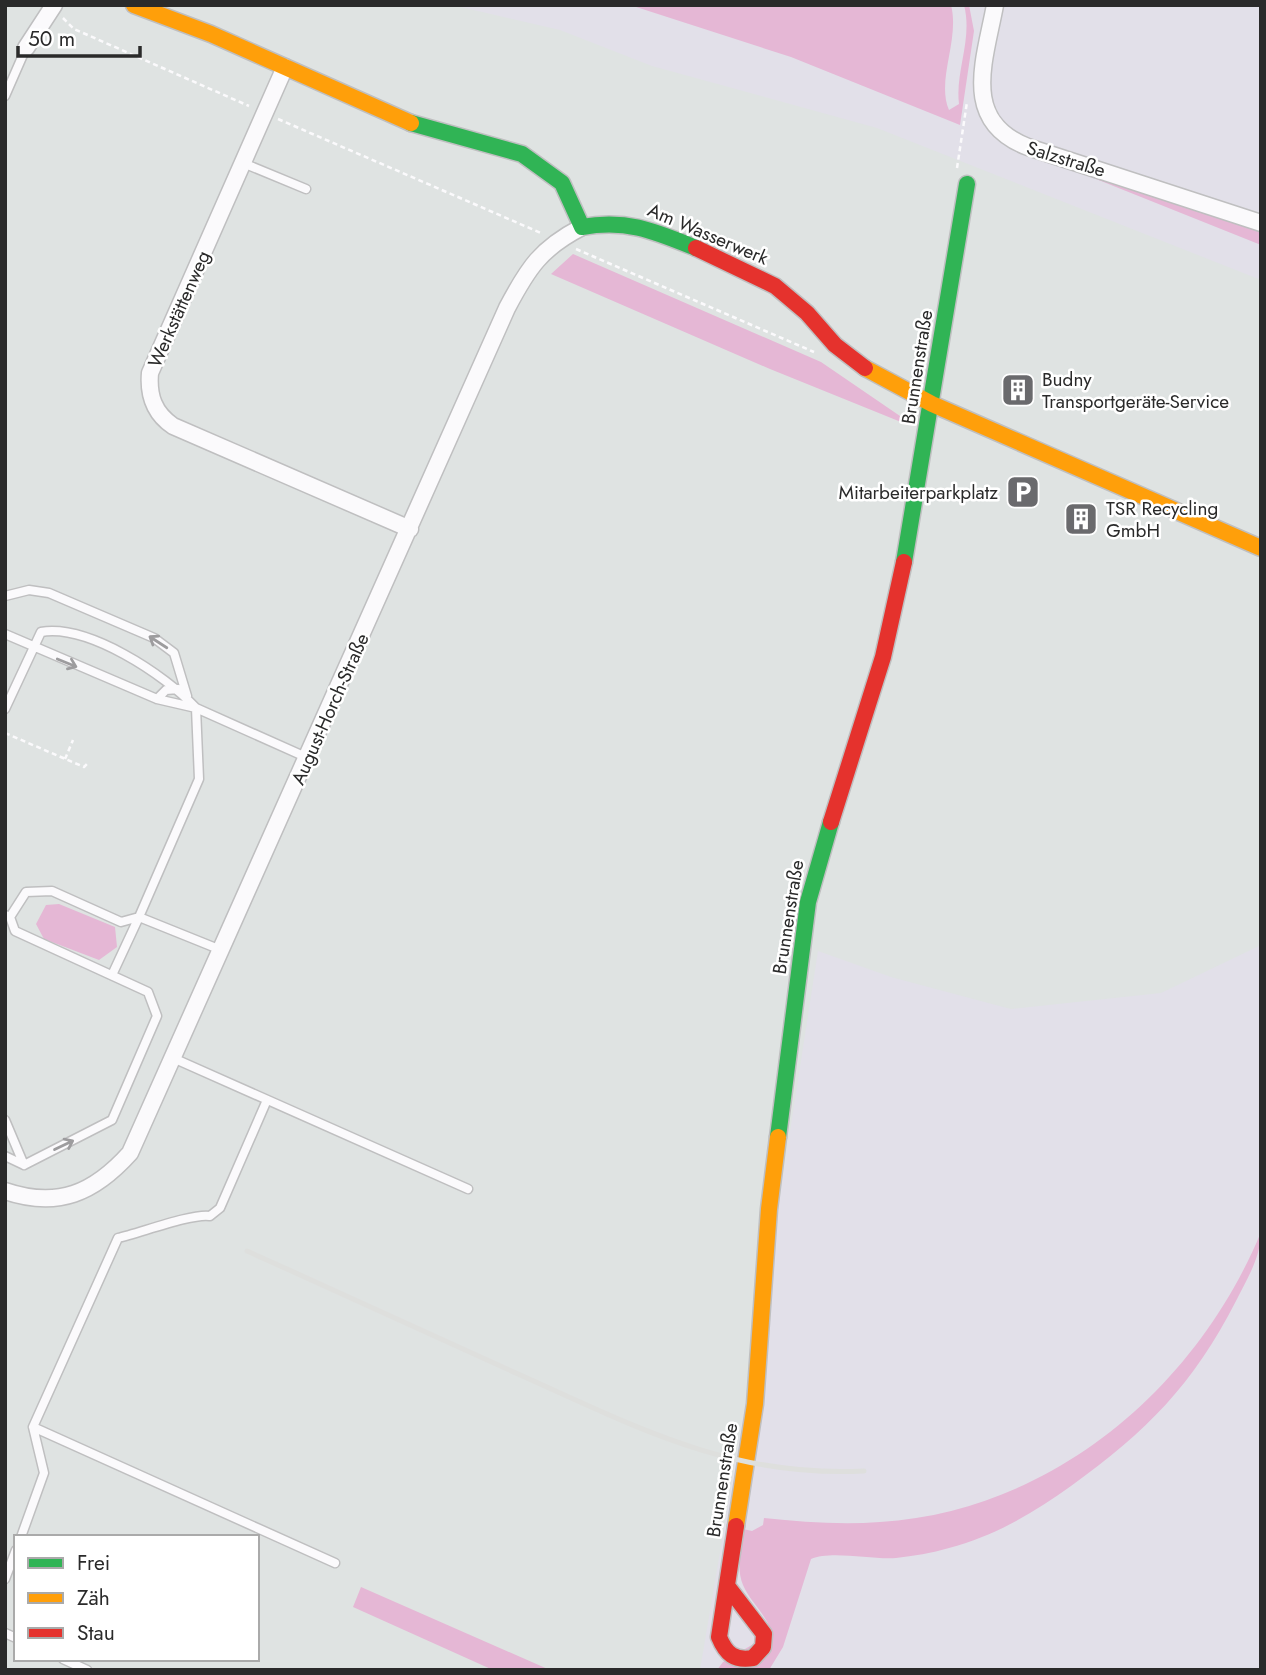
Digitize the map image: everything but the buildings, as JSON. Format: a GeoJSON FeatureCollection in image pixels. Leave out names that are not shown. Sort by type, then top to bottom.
{"type":"FeatureCollection","features":[{"type":"Feature","properties":{"kind":"street"},"geometry":{"type":"LineString","coordinates":[[134,5],[285,67],[422,128],[522,154],[562,183],[582,227]]}},
{"type":"Feature","properties":{"kind":"street"},"geometry":{"type":"LineString","coordinates":[[26,48],[53,6]]}},
{"type":"Feature","properties":{"kind":"street","name":"Salzstraße"},"geometry":{"type":"LineString","coordinates":[[994,7],[981,88],[989,117],[1006,136],[1028,147],[1261,223]]}},
{"type":"Feature","properties":{"kind":"street","name":"Werkstättenweg"},"geometry":{"type":"LineString","coordinates":[[285,67],[150,373],[148,392],[163,419],[173,426],[410,529]]}},
{"type":"Feature","properties":{"kind":"street","name":"Brunnenstraße"},"geometry":{"type":"LineString","coordinates":[[728,1587],[755,1404],[769,1209],[808,902],[818,862],[883,657],[908,540],[967,184]]}},
{"type":"Feature","properties":{"kind":"street","name":"Am Wasserwerk"},"geometry":{"type":"LineString","coordinates":[[582,227],[608,222],[647,228],[736,265],[775,286],[854,361],[932,404],[1261,548]]}},
{"type":"Feature","properties":{"kind":"street","name":"August-Horch-Straße"},"geometry":{"type":"LineString","coordinates":[[5,1191],[24,1197],[51,1199],[79,1193],[98,1184],[130,1153],[507,308],[525,273],[557,240],[582,227]]}},
{"type":"Feature","properties":{"kind":"lane"},"geometry":{"type":"LineString","coordinates":[[5,96],[9,76],[26,48]]}},
{"type":"Feature","properties":{"kind":"lane"},"geometry":{"type":"LineString","coordinates":[[243,163],[306,189]]}},
{"type":"Feature","properties":{"kind":"lane"},"geometry":{"type":"LineString","coordinates":[[5,596],[29,590],[49,593],[154,638],[174,653],[188,699]]}},
{"type":"Feature","properties":{"kind":"lane"},"geometry":{"type":"LineString","coordinates":[[5,709],[41,632],[58,629],[144,664],[178,689],[196,708],[200,779],[112,975]]}},
{"type":"Feature","properties":{"kind":"lane"},"geometry":{"type":"LineString","coordinates":[[5,635],[157,699],[196,708],[308,758]]}},
{"type":"Feature","properties":{"kind":"lane"},"geometry":{"type":"LineString","coordinates":[[157,699],[166,690],[178,689]]}},
{"type":"Feature","properties":{"kind":"lane"},"geometry":{"type":"LineString","coordinates":[[23,1165],[113,1120],[157,1016],[148,992],[15,931],[7,916],[26,892],[52,891],[121,922],[139,917],[221,950]]}},
{"type":"Feature","properties":{"kind":"lane"},"geometry":{"type":"LineString","coordinates":[[173,1058],[468,1189]]}},
{"type":"Feature","properties":{"kind":"lane"},"geometry":{"type":"LineString","coordinates":[[22,1535],[44,1473],[33,1427],[118,1238],[182,1222],[198,1214],[210,1216],[220,1209],[267,1100]]}},
{"type":"Feature","properties":{"kind":"lane"},"geometry":{"type":"LineString","coordinates":[[5,1120],[23,1165]]}},
{"type":"Feature","properties":{"kind":"lane"},"geometry":{"type":"LineString","coordinates":[[5,1156],[23,1165]]}},
{"type":"Feature","properties":{"kind":"lane"},"geometry":{"type":"LineString","coordinates":[[33,1427],[335,1563]]}},
{"type":"Feature","properties":{"kind":"lane"},"geometry":{"type":"LineString","coordinates":[[5,1579],[14,1555]]}},
{"type":"Feature","properties":{"kind":"lane"},"geometry":{"type":"LineString","coordinates":[[67,1661],[87,1670]]}},
{"type":"Feature","properties":{"kind":"path"},"geometry":{"type":"LineString","coordinates":[[53,6],[74,29],[825,357]]}},
{"type":"Feature","properties":{"kind":"path"},"geometry":{"type":"LineString","coordinates":[[5,733],[65,760],[84,767],[87,764]]}},
{"type":"Feature","properties":{"kind":"path"},"geometry":{"type":"LineString","coordinates":[[65,760],[73,740]]}},
{"type":"Feature","properties":{"kind":"shaded area"},"geometry":{"type":"Polygon","coordinates":[[[5,5],[452,5],[560,30],[652,66],[877,128],[1261,280],[1261,945],[1161,993],[1011,1009],[891,977],[818,951],[775,1228],[700,1670],[5,1670],[5,5]]]}},
{"type":"Feature","properties":{"kind":"shaded area"},"geometry":{"type":"Polygon","coordinates":[[[630,5],[951,5],[953,32],[945,86],[949,110],[959,104],[959,79],[966,30],[964,5],[969,5],[974,31],[960,125],[791,57],[630,5]]]}},
{"type":"Feature","properties":{"kind":"shaded area"},"geometry":{"type":"Polygon","coordinates":[[[1066,167],[1261,230],[1261,245],[1066,167]]]}},
{"type":"Feature","properties":{"kind":"shaded area"},"geometry":{"type":"Polygon","coordinates":[[[573,254],[821,362],[900,416],[901,422],[770,369],[551,274],[573,254]]]}},
{"type":"Feature","properties":{"kind":"shaded area"},"geometry":{"type":"Polygon","coordinates":[[[59,904],[115,927],[117,947],[99,960],[44,939],[36,924],[46,905],[59,904]]]}},
{"type":"Feature","properties":{"kind":"shaded area"},"geometry":{"type":"Polygon","coordinates":[[[1261,1232],[1259,1250],[1249,1276],[1203,1358],[1166,1404],[1123,1446],[1057,1496],[1028,1514],[966,1543],[896,1558],[829,1555],[811,1559],[783,1647],[769,1670],[717,1670],[723,1662],[772,1633],[741,1579],[743,1529],[752,1531],[763,1525],[764,1518],[822,1523],[865,1523],[943,1513],[1004,1494],[1060,1466],[1111,1431],[1158,1389],[1199,1341],[1233,1289],[1261,1232]]]}},
{"type":"Feature","properties":{"kind":"shaded area"},"geometry":{"type":"Polygon","coordinates":[[[361,1587],[550,1670],[493,1670],[353,1607],[361,1587]]]}},
{"type":"Feature","properties":{"kind":"railway"},"geometry":{"type":"LineString","coordinates":[[247,1251],[595,1409],[680,1443],[767,1466],[814,1471],[864,1471]]}},
{"type":"Feature","properties":{"kind":"traffic: fast"},"geometry":{"type":"LineString","coordinates":[[411,123],[522,154],[562,183],[582,227],[613,225],[640,228],[696,248]]}},
{"type":"Feature","properties":{"kind":"traffic: fast"},"geometry":{"type":"LineString","coordinates":[[904,562],[967,184]]}},
{"type":"Feature","properties":{"kind":"traffic: fast"},"geometry":{"type":"LineString","coordinates":[[778,1137],[808,902],[831,822]]}},
{"type":"Feature","properties":{"kind":"traffic: slow"},"geometry":{"type":"LineString","coordinates":[[134,5],[211,34],[411,123]]}},
{"type":"Feature","properties":{"kind":"traffic: slow"},"geometry":{"type":"LineString","coordinates":[[865,368],[932,404],[1261,548]]}},
{"type":"Feature","properties":{"kind":"traffic: slow"},"geometry":{"type":"LineString","coordinates":[[736,1526],[755,1404],[769,1209],[778,1137]]}},
{"type":"Feature","properties":{"kind":"traffic: jam"},"geometry":{"type":"LineString","coordinates":[[696,248],[775,286],[807,313],[835,345],[865,368]]}},
{"type":"Feature","properties":{"kind":"traffic: jam"},"geometry":{"type":"LineString","coordinates":[[831,822],[883,657],[904,562]]}},
{"type":"Feature","properties":{"kind":"traffic: jam"},"geometry":{"type":"LineString","coordinates":[[728,1587],[764,1634],[763,1647],[753,1658],[731,1655],[719,1637],[736,1526]]}},
{"type":"Feature","properties":{"kind":"place","name":"Budny Transportgeräte-Service"},"geometry":{"type":"Point","coordinates":[1018,390]}},
{"type":"Feature","properties":{"kind":"place","name":"Mitarbeiterparkplatz"},"geometry":{"type":"Point","coordinates":[1023,492]}},
{"type":"Feature","properties":{"kind":"place","name":"TSR Recycling GmbH"},"geometry":{"type":"Point","coordinates":[1081,519]}}]}
